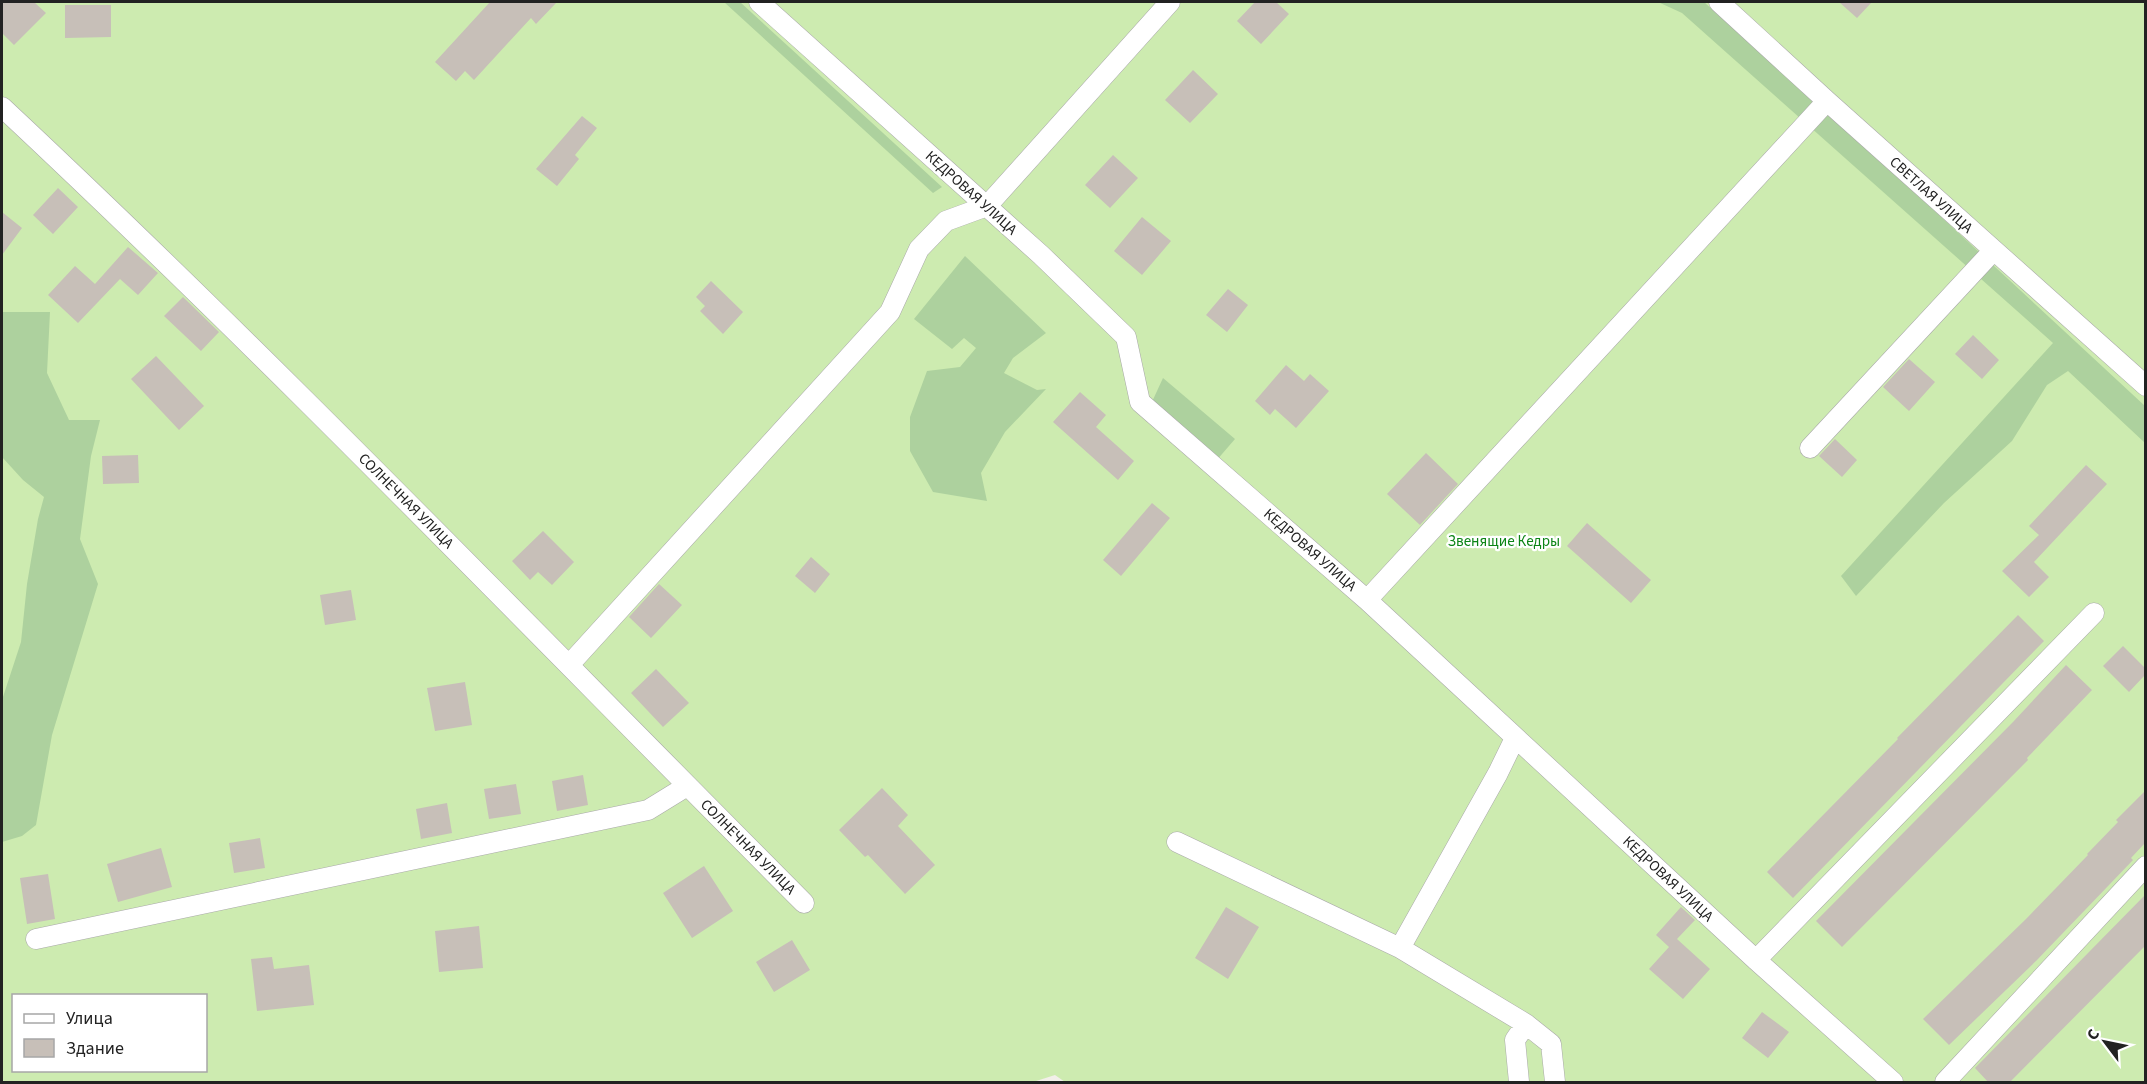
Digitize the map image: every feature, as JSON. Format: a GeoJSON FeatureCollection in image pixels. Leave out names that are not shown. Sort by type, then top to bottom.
{"type":"FeatureCollection","features":[{"type":"Feature","properties":{"kind":"street","name":"КЕДРОВАЯ УЛИЦА"},"geometry":{"type":"LineString","coordinates":[[759,2],[987,206],[1126,337],[1140,402],[1367,600],[1756,960],[1893,1083]]}},
{"type":"Feature","properties":{"kind":"street"},"geometry":{"type":"LineString","coordinates":[[569,665],[890,312],[920,249],[946,221],[987,206],[1170,2]]}},
{"type":"Feature","properties":{"kind":"street","name":"СВЕТЛАЯ УЛИЦА"},"geometry":{"type":"LineString","coordinates":[[1719,2],[2145,386]]}},
{"type":"Feature","properties":{"kind":"street"},"geometry":{"type":"LineString","coordinates":[[1367,600],[1827,101]]}},
{"type":"Feature","properties":{"kind":"street","name":"СОЛНЕЧНАЯ УЛИЦА"},"geometry":{"type":"LineString","coordinates":[[2,107],[289,382],[804,903]]}},
{"type":"Feature","properties":{"kind":"street"},"geometry":{"type":"LineString","coordinates":[[1810,448],[1993,251]]}},
{"type":"Feature","properties":{"kind":"street"},"geometry":{"type":"LineString","coordinates":[[1756,960],[2094,613]]}},
{"type":"Feature","properties":{"kind":"street"},"geometry":{"type":"LineString","coordinates":[[1400,948],[1498,773],[1515,738]]}},
{"type":"Feature","properties":{"kind":"street"},"geometry":{"type":"LineString","coordinates":[[36,939],[648,810],[687,786]]}},
{"type":"Feature","properties":{"kind":"street"},"geometry":{"type":"LineString","coordinates":[[1178,842],[1400,948],[1526,1024],[1551,1044],[1555,1083]]}},
{"type":"Feature","properties":{"kind":"street"},"geometry":{"type":"LineString","coordinates":[[1945,1083],[2145,866]]}},
{"type":"Feature","properties":{"kind":"street"},"geometry":{"type":"LineString","coordinates":[[1519,1083],[1515,1040],[1526,1024]]}},
{"type":"Feature","properties":{"kind":"green space","name":"Звенящие Кедры"},"geometry":{"type":"Polygon","coordinates":[[[2,2],[2145,2],[2145,1082],[1065,1082],[1055,1075],[1033,1082],[2,1082],[2,2]]]}},
{"type":"Feature","properties":{"kind":"green space"},"geometry":{"type":"Polygon","coordinates":[[[724,2],[740,2],[942,187],[933,193],[724,2]]]}},
{"type":"Feature","properties":{"kind":"green space"},"geometry":{"type":"Polygon","coordinates":[[[1658,2],[1704,2],[2145,406],[2145,443],[2068,371],[2047,385],[2012,441],[1944,503],[1856,596],[1841,576],[2053,343],[1682,13],[1658,2]]]}},
{"type":"Feature","properties":{"kind":"green space"},"geometry":{"type":"Polygon","coordinates":[[[965,256],[1046,333],[1013,358],[1004,373],[1037,390],[1046,389],[1005,432],[981,473],[987,501],[933,492],[910,451],[910,417],[927,371],[960,367],[976,348],[964,338],[952,349],[914,319],[965,256]]]}},
{"type":"Feature","properties":{"kind":"green space"},"geometry":{"type":"Polygon","coordinates":[[[2,312],[50,312],[47,373],[69,420],[100,420],[91,456],[80,539],[98,584],[52,735],[36,825],[22,836],[2,842],[2,700],[21,642],[27,584],[44,497],[23,480],[2,457],[2,312]]]}},
{"type":"Feature","properties":{"kind":"green space"},"geometry":{"type":"Polygon","coordinates":[[[1163,378],[1235,439],[1216,461],[1151,404],[1163,378]]]}},
{"type":"Feature","properties":{"kind":"building"},"geometry":{"type":"Polygon","coordinates":[[[2,2],[34,2],[46,13],[14,45],[2,33],[2,2]]]}},
{"type":"Feature","properties":{"kind":"building"},"geometry":{"type":"Polygon","coordinates":[[[490,2],[557,2],[536,24],[531,18],[474,80],[465,71],[456,81],[435,62],[490,2]]]}},
{"type":"Feature","properties":{"kind":"building"},"geometry":{"type":"Polygon","coordinates":[[[1255,2],[1276,2],[1289,14],[1261,44],[1237,21],[1255,2]]]}},
{"type":"Feature","properties":{"kind":"building"},"geometry":{"type":"Polygon","coordinates":[[[1839,2],[1872,2],[1857,18],[1839,2]]]}},
{"type":"Feature","properties":{"kind":"building"},"geometry":{"type":"Polygon","coordinates":[[[65,5],[111,5],[111,37],[65,38],[65,5]]]}},
{"type":"Feature","properties":{"kind":"building"},"geometry":{"type":"Polygon","coordinates":[[[1193,70],[1218,94],[1190,123],[1165,100],[1193,70]]]}},
{"type":"Feature","properties":{"kind":"building"},"geometry":{"type":"Polygon","coordinates":[[[582,116],[597,128],[575,155],[579,159],[557,186],[536,169],[582,116]]]}},
{"type":"Feature","properties":{"kind":"building"},"geometry":{"type":"Polygon","coordinates":[[[1113,155],[1138,178],[1110,208],[1085,185],[1113,155]]]}},
{"type":"Feature","properties":{"kind":"building"},"geometry":{"type":"Polygon","coordinates":[[[58,188],[78,207],[53,234],[33,215],[58,188]]]}},
{"type":"Feature","properties":{"kind":"building"},"geometry":{"type":"Polygon","coordinates":[[[2,212],[22,228],[2,255],[2,212]]]}},
{"type":"Feature","properties":{"kind":"building"},"geometry":{"type":"Polygon","coordinates":[[[1142,217],[1171,241],[1142,275],[1114,251],[1142,217]]]}},
{"type":"Feature","properties":{"kind":"building"},"geometry":{"type":"Polygon","coordinates":[[[128,247],[158,273],[138,295],[120,279],[78,323],[48,295],[75,266],[95,284],[128,247]]]}},
{"type":"Feature","properties":{"kind":"building"},"geometry":{"type":"Polygon","coordinates":[[[711,281],[743,312],[723,334],[700,311],[705,306],[696,297],[711,281]]]}},
{"type":"Feature","properties":{"kind":"building"},"geometry":{"type":"Polygon","coordinates":[[[1228,289],[1248,305],[1227,332],[1206,315],[1228,289]]]}},
{"type":"Feature","properties":{"kind":"building"},"geometry":{"type":"Polygon","coordinates":[[[183,297],[219,332],[201,351],[164,316],[183,297]]]}},
{"type":"Feature","properties":{"kind":"building"},"geometry":{"type":"Polygon","coordinates":[[[1973,335],[1999,360],[1982,379],[1955,354],[1973,335]]]}},
{"type":"Feature","properties":{"kind":"building"},"geometry":{"type":"Polygon","coordinates":[[[156,356],[204,406],[179,430],[131,379],[156,356]]]}},
{"type":"Feature","properties":{"kind":"building"},"geometry":{"type":"Polygon","coordinates":[[[1909,359],[1935,382],[1909,411],[1883,387],[1909,359]]]}},
{"type":"Feature","properties":{"kind":"building"},"geometry":{"type":"Polygon","coordinates":[[[1286,365],[1304,381],[1310,374],[1329,391],[1296,428],[1275,409],[1270,415],[1255,401],[1286,365]]]}},
{"type":"Feature","properties":{"kind":"building"},"geometry":{"type":"Polygon","coordinates":[[[1080,392],[1106,415],[1096,427],[1134,461],[1118,480],[1053,422],[1080,392]]]}},
{"type":"Feature","properties":{"kind":"building"},"geometry":{"type":"Polygon","coordinates":[[[1835,439],[1857,460],[1842,477],[1819,456],[1835,439]]]}},
{"type":"Feature","properties":{"kind":"building"},"geometry":{"type":"Polygon","coordinates":[[[1426,453],[1458,484],[1420,525],[1387,494],[1426,453]]]}},
{"type":"Feature","properties":{"kind":"building"},"geometry":{"type":"Polygon","coordinates":[[[138,455],[139,483],[103,484],[102,456],[138,455]]]}},
{"type":"Feature","properties":{"kind":"building"},"geometry":{"type":"Polygon","coordinates":[[[2086,465],[2107,484],[2034,562],[2049,577],[2029,597],[2002,571],[2039,535],[2029,526],[2086,465]]]}},
{"type":"Feature","properties":{"kind":"building"},"geometry":{"type":"Polygon","coordinates":[[[1152,503],[1170,518],[1121,576],[1103,560],[1152,503]]]}},
{"type":"Feature","properties":{"kind":"building"},"geometry":{"type":"Polygon","coordinates":[[[1587,523],[1651,580],[1631,603],[1567,546],[1587,523]]]}},
{"type":"Feature","properties":{"kind":"building"},"geometry":{"type":"Polygon","coordinates":[[[543,531],[574,562],[552,585],[538,572],[530,580],[512,561],[543,531]]]}},
{"type":"Feature","properties":{"kind":"building"},"geometry":{"type":"Polygon","coordinates":[[[811,557],[830,574],[815,593],[795,576],[811,557]]]}},
{"type":"Feature","properties":{"kind":"building"},"geometry":{"type":"Polygon","coordinates":[[[659,584],[682,605],[651,638],[629,617],[659,584]]]}},
{"type":"Feature","properties":{"kind":"building"},"geometry":{"type":"Polygon","coordinates":[[[351,590],[356,620],[325,625],[320,595],[351,590]]]}},
{"type":"Feature","properties":{"kind":"building"},"geometry":{"type":"Polygon","coordinates":[[[2018,615],[2044,641],[1793,898],[1767,872],[2018,615]]]}},
{"type":"Feature","properties":{"kind":"building"},"geometry":{"type":"Polygon","coordinates":[[[2123,646],[2145,668],[2145,675],[2129,692],[2103,666],[2123,646]]]}},
{"type":"Feature","properties":{"kind":"building"},"geometry":{"type":"Polygon","coordinates":[[[2066,665],[2092,690],[2027,758],[2028,760],[1842,947],[1816,921],[2013,722],[2066,665]]]}},
{"type":"Feature","properties":{"kind":"building"},"geometry":{"type":"Polygon","coordinates":[[[656,669],[689,703],[663,727],[631,693],[656,669]]]}},
{"type":"Feature","properties":{"kind":"building"},"geometry":{"type":"Polygon","coordinates":[[[465,682],[472,725],[435,731],[427,688],[465,682]]]}},
{"type":"Feature","properties":{"kind":"building"},"geometry":{"type":"Polygon","coordinates":[[[583,775],[588,805],[557,811],[552,781],[583,775]]]}},
{"type":"Feature","properties":{"kind":"building"},"geometry":{"type":"Polygon","coordinates":[[[516,784],[521,814],[489,819],[484,789],[516,784]]]}},
{"type":"Feature","properties":{"kind":"building"},"geometry":{"type":"Polygon","coordinates":[[[882,788],[908,815],[898,826],[935,865],[905,894],[868,855],[865,857],[839,830],[882,788]]]}},
{"type":"Feature","properties":{"kind":"building"},"geometry":{"type":"Polygon","coordinates":[[[2145,791],[2145,843],[2131,858],[2133,860],[2037,960],[1949,1045],[1923,1019],[2026,919],[2088,855],[2118,822],[2116,820],[2145,791]]]}},
{"type":"Feature","properties":{"kind":"building"},"geometry":{"type":"Polygon","coordinates":[[[447,803],[452,833],[421,839],[416,809],[447,803]]]}},
{"type":"Feature","properties":{"kind":"building"},"geometry":{"type":"Polygon","coordinates":[[[260,838],[265,868],[234,873],[229,843],[260,838]]]}},
{"type":"Feature","properties":{"kind":"building"},"geometry":{"type":"Polygon","coordinates":[[[161,848],[172,887],[118,902],[107,864],[161,848]]]}},
{"type":"Feature","properties":{"kind":"building"},"geometry":{"type":"Polygon","coordinates":[[[704,866],[733,911],[692,938],[663,893],[704,866]]]}},
{"type":"Feature","properties":{"kind":"building"},"geometry":{"type":"Polygon","coordinates":[[[48,874],[55,919],[27,924],[20,878],[48,874]]]}},
{"type":"Feature","properties":{"kind":"building"},"geometry":{"type":"Polygon","coordinates":[[[2145,895],[2145,946],[2009,1083],[1989,1083],[1975,1068],[2145,895]]]}},
{"type":"Feature","properties":{"kind":"building"},"geometry":{"type":"Polygon","coordinates":[[[1226,907],[1259,927],[1228,979],[1195,958],[1226,907]]]}},
{"type":"Feature","properties":{"kind":"building"},"geometry":{"type":"Polygon","coordinates":[[[1681,907],[1695,920],[1677,939],[1710,969],[1683,999],[1649,969],[1669,947],[1656,935],[1681,907]]]}},
{"type":"Feature","properties":{"kind":"building"},"geometry":{"type":"Polygon","coordinates":[[[479,926],[483,968],[439,972],[435,931],[479,926]]]}},
{"type":"Feature","properties":{"kind":"building"},"geometry":{"type":"Polygon","coordinates":[[[792,940],[810,970],[774,992],[756,962],[792,940]]]}},
{"type":"Feature","properties":{"kind":"building"},"geometry":{"type":"Polygon","coordinates":[[[272,957],[274,969],[309,965],[314,1005],[257,1011],[251,959],[272,957]]]}},
{"type":"Feature","properties":{"kind":"building"},"geometry":{"type":"Polygon","coordinates":[[[1762,1012],[1789,1032],[1768,1058],[1742,1038],[1762,1012]]]}}]}
